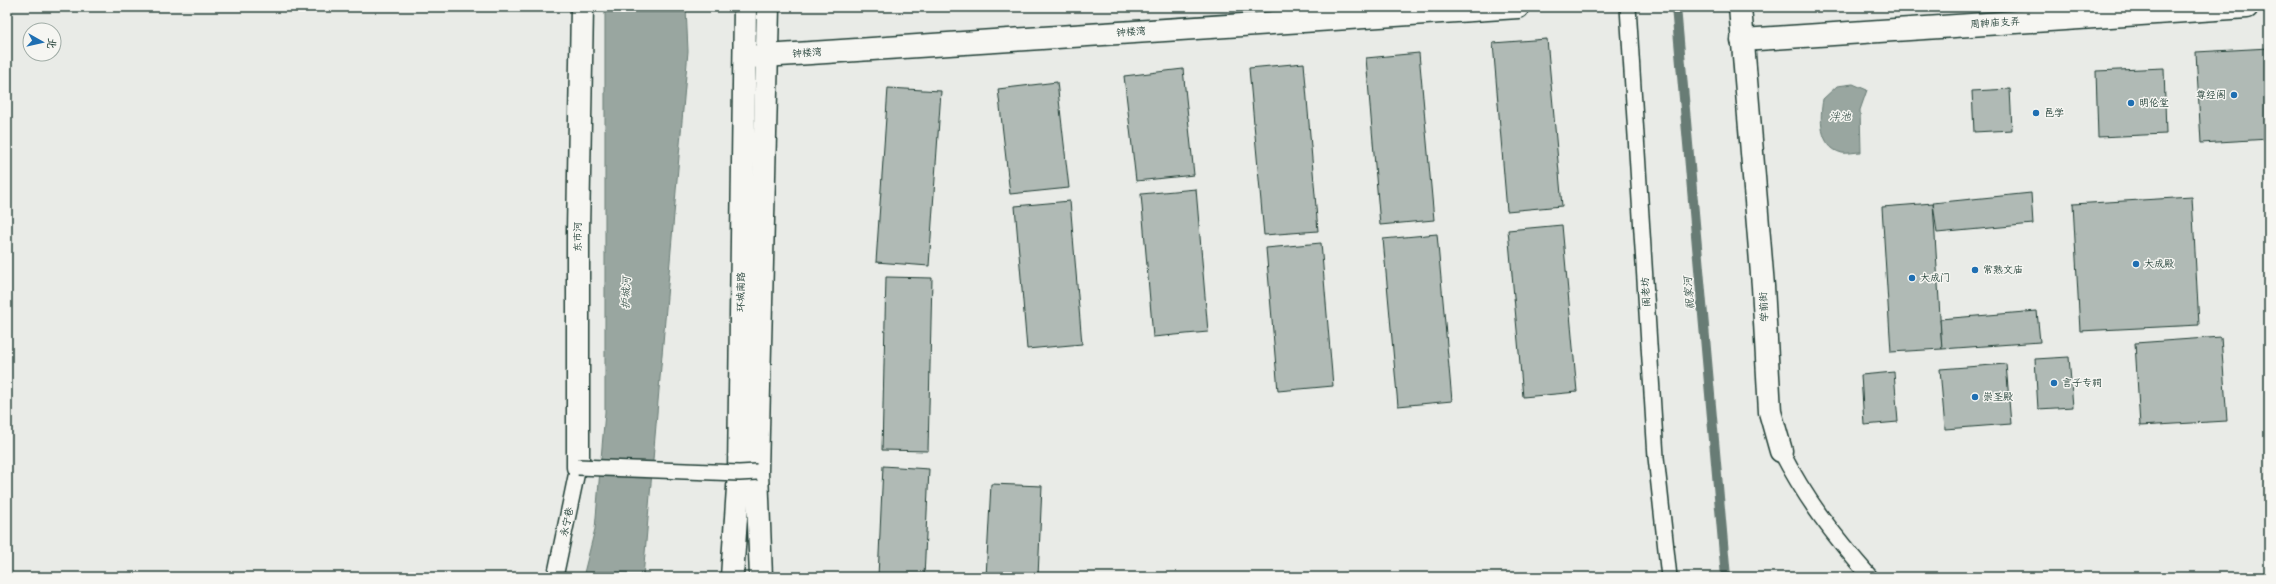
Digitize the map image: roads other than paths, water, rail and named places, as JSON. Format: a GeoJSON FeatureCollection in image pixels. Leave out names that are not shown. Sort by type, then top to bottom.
{"type":"FeatureCollection","features":[{"type":"Feature","properties":{"kind":"street","name":"东市河"},"geometry":{"type":"LineString","coordinates":[[578,467],[578,231],[582,7]]}},
{"type":"Feature","properties":{"kind":"street","name":"环城南路"},"geometry":{"type":"LineString","coordinates":[[745,7],[744,57],[748,473],[761,577]]}},
{"type":"Feature","properties":{"kind":"street","name":"环城南路"},"geometry":{"type":"LineString","coordinates":[[732,577],[748,473],[768,7]]}},
{"type":"Feature","properties":{"kind":"street","name":"钟楼湾"},"geometry":{"type":"LineString","coordinates":[[744,57],[1518,7]]}},
{"type":"Feature","properties":{"kind":"street","name":"学前街"},"geometry":{"type":"LineString","coordinates":[[1740,7],[1762,286],[1770,412],[1781,451]]}},
{"type":"Feature","properties":{"kind":"street","name":"周神庙支弄"},"geometry":{"type":"LineString","coordinates":[[1742,40],[2248,7]]}},
{"type":"Feature","properties":{"kind":"lane","name":"阁老坊"},"geometry":{"type":"LineString","coordinates":[[1628,7],[1656,457],[1668,577]]}},
{"type":"Feature","properties":{"kind":"lane","name":"学前街"},"geometry":{"type":"LineString","coordinates":[[1781,451],[1797,483],[1829,529],[1870,577]]}},
{"type":"Feature","properties":{"kind":"lane"},"geometry":{"type":"LineString","coordinates":[[578,467],[748,473]]}},
{"type":"Feature","properties":{"kind":"lane","name":"永宁巷"},"geometry":{"type":"LineString","coordinates":[[555,577],[578,467]]}},
{"type":"Feature","properties":{"kind":"water","name":"护城河"},"geometry":{"type":"Polygon","coordinates":[[[605,7],[686,7],[688,51],[643,577],[583,577],[595,529],[605,412],[605,7]]]}},
{"type":"Feature","properties":{"kind":"water","name":"泮池"},"geometry":{"type":"Polygon","coordinates":[[[1853,84],[1867,90],[1860,110],[1861,152],[1842,153],[1834,150],[1828,145],[1822,130],[1821,114],[1823,99],[1837,86],[1853,84]]]}},
{"type":"Feature","properties":{"kind":"waterway","name":"祝家河"},"geometry":{"type":"LineString","coordinates":[[1676,7],[1726,577]]}},
{"type":"Feature","properties":{"kind":"place","name":"尊经阁"},"geometry":{"type":"Point","coordinates":[2234,95]}},
{"type":"Feature","properties":{"kind":"place","name":"明伦堂"},"geometry":{"type":"Point","coordinates":[2131,103]}},
{"type":"Feature","properties":{"kind":"place","name":"邑学"},"geometry":{"type":"Point","coordinates":[2036,113]}},
{"type":"Feature","properties":{"kind":"place","name":"大成殿"},"geometry":{"type":"Point","coordinates":[2136,264]}},
{"type":"Feature","properties":{"kind":"place","name":"常熟文庙"},"geometry":{"type":"Point","coordinates":[1975,270]}},
{"type":"Feature","properties":{"kind":"place","name":"大成门"},"geometry":{"type":"Point","coordinates":[1912,278]}},
{"type":"Feature","properties":{"kind":"place","name":"言子专祠"},"geometry":{"type":"Point","coordinates":[2054,383]}},
{"type":"Feature","properties":{"kind":"place","name":"崇圣殿"},"geometry":{"type":"Point","coordinates":[1975,397]}}]}
